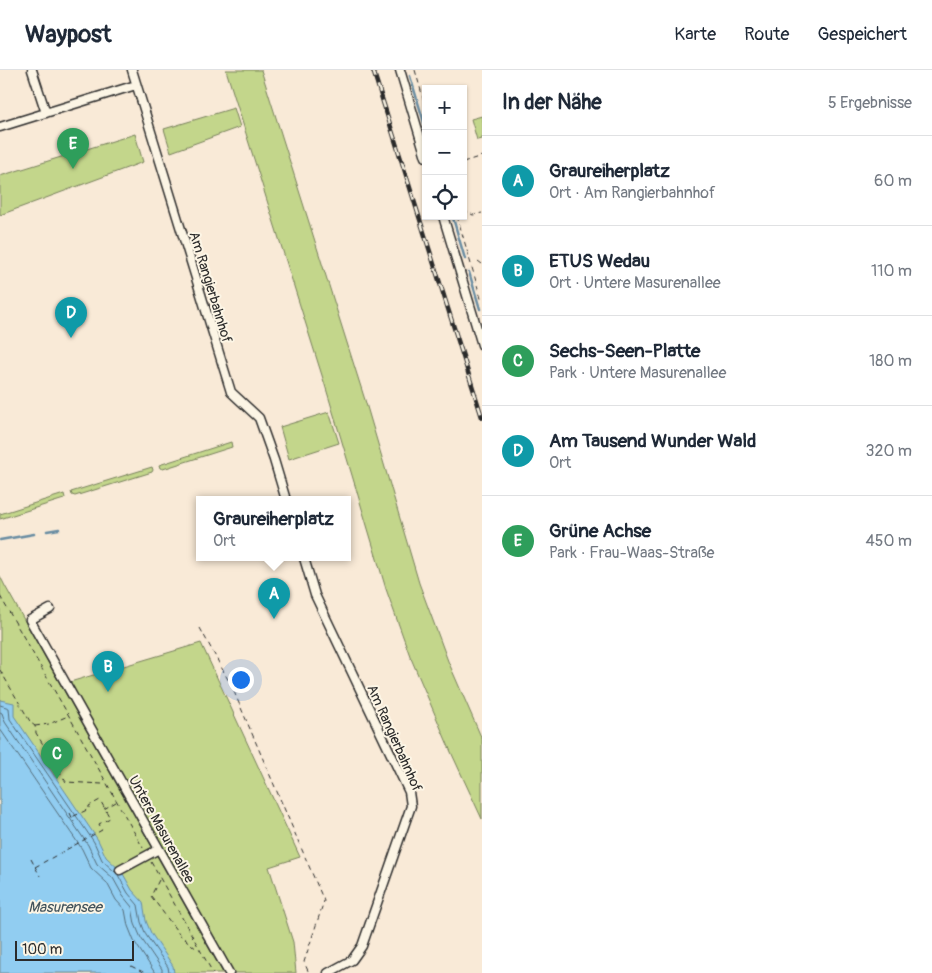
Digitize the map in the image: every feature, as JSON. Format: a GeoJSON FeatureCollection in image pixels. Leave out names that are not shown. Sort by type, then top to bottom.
{"type":"FeatureCollection","features":[{"type":"Feature","properties":{"kind":"street"},"geometry":{"type":"LineString","coordinates":[[32,70],[46,113]]}},
{"type":"Feature","properties":{"kind":"street","name":"Am Rangierbahnhof"},"geometry":{"type":"LineString","coordinates":[[132,70],[231,392],[259,418],[285,496]]}},
{"type":"Feature","properties":{"kind":"street"},"geometry":{"type":"LineString","coordinates":[[400,70],[422,144]]}},
{"type":"Feature","properties":{"kind":"street"},"geometry":{"type":"LineString","coordinates":[[0,127],[136,86]]}},
{"type":"Feature","properties":{"kind":"street"},"geometry":{"type":"LineString","coordinates":[[444,220],[482,345]]}},
{"type":"Feature","properties":{"kind":"street","name":"Am Rangierbahnhof"},"geometry":{"type":"LineString","coordinates":[[305,561],[315,595],[408,792],[411,806],[362,946],[352,960],[328,973]]}},
{"type":"Feature","properties":{"kind":"street","name":"Untere Masurenallee"},"geometry":{"type":"LineString","coordinates":[[50,610],[30,620],[229,973]]}},
{"type":"Feature","properties":{"kind":"street"},"geometry":{"type":"LineString","coordinates":[[120,870],[159,849]]}},
{"type":"Feature","properties":{"kind":"path"},"geometry":{"type":"LineString","coordinates":[[415,70],[422,94]]}},
{"type":"Feature","properties":{"kind":"path"},"geometry":{"type":"LineString","coordinates":[[467,161],[482,156]]}},
{"type":"Feature","properties":{"kind":"path"},"geometry":{"type":"LineString","coordinates":[[467,212],[473,215],[482,212]]}},
{"type":"Feature","properties":{"kind":"path"},"geometry":{"type":"LineString","coordinates":[[458,220],[482,302]]}},
{"type":"Feature","properties":{"kind":"path"},"geometry":{"type":"LineString","coordinates":[[478,261],[482,264]]}},
{"type":"Feature","properties":{"kind":"path"},"geometry":{"type":"LineString","coordinates":[[0,596],[213,973]]}},
{"type":"Feature","properties":{"kind":"path"},"geometry":{"type":"LineString","coordinates":[[200,628],[232,687],[324,901],[304,962],[309,973]]}},
{"type":"Feature","properties":{"kind":"path"},"geometry":{"type":"LineString","coordinates":[[0,670],[31,723],[35,726],[36,733],[66,782],[102,784],[106,782]]}},
{"type":"Feature","properties":{"kind":"path"},"geometry":{"type":"LineString","coordinates":[[35,726],[49,724],[69,716]]}},
{"type":"Feature","properties":{"kind":"path"},"geometry":{"type":"LineString","coordinates":[[35,867],[102,830],[99,824],[110,818],[100,800],[89,806],[89,809],[72,817]]}},
{"type":"Feature","properties":{"kind":"path"},"geometry":{"type":"LineString","coordinates":[[104,808],[117,802]]}},
{"type":"Feature","properties":{"kind":"path"},"geometry":{"type":"LineString","coordinates":[[70,813],[74,822]]}},
{"type":"Feature","properties":{"kind":"path"},"geometry":{"type":"LineString","coordinates":[[30,859],[40,876]]}},
{"type":"Feature","properties":{"kind":"path"},"geometry":{"type":"LineString","coordinates":[[160,879],[151,896],[179,934],[200,952]]}},
{"type":"Feature","properties":{"kind":"path"},"geometry":{"type":"LineString","coordinates":[[131,966],[144,973]]}},
{"type":"Feature","properties":{"kind":"green space"},"geometry":{"type":"Polygon","coordinates":[[[226,70],[261,70],[365,400],[419,583],[448,661],[482,739],[482,819],[410,656],[386,589],[325,385],[226,70]]]}},
{"type":"Feature","properties":{"kind":"green space"},"geometry":{"type":"Polygon","coordinates":[[[234,108],[240,127],[171,152],[164,129],[234,108]]]}},
{"type":"Feature","properties":{"kind":"green space"},"geometry":{"type":"Polygon","coordinates":[[[482,116],[482,139],[477,140],[471,119],[482,116]]]}},
{"type":"Feature","properties":{"kind":"green space"},"geometry":{"type":"Polygon","coordinates":[[[135,134],[143,162],[0,215],[0,176],[135,134]]]}},
{"type":"Feature","properties":{"kind":"green space"},"geometry":{"type":"Polygon","coordinates":[[[329,412],[339,443],[289,459],[280,427],[329,412]]]}},
{"type":"Feature","properties":{"kind":"green space"},"geometry":{"type":"Polygon","coordinates":[[[231,442],[232,447],[163,469],[160,468],[159,465],[231,442]]]}},
{"type":"Feature","properties":{"kind":"green space"},"geometry":{"type":"Polygon","coordinates":[[[152,467],[152,472],[75,496],[71,492],[152,467]]]}},
{"type":"Feature","properties":{"kind":"green space"},"geometry":{"type":"Polygon","coordinates":[[[64,494],[64,499],[0,519],[0,514],[64,494]]]}},
{"type":"Feature","properties":{"kind":"green space"},"geometry":{"type":"Polygon","coordinates":[[[0,576],[5,586],[223,973],[0,973],[0,576]]]}},
{"type":"Feature","properties":{"kind":"green space"},"geometry":{"type":"Polygon","coordinates":[[[201,643],[300,857],[269,867],[293,942],[296,973],[234,973],[70,682],[201,643]]]}},
{"type":"Feature","properties":{"kind":"water","name":"Masurensee"},"geometry":{"type":"Polygon","coordinates":[[[0,700],[14,703],[14,716],[98,840],[106,857],[122,872],[132,890],[143,902],[146,921],[151,933],[173,966],[174,973],[0,973],[0,700]]]}},
{"type":"Feature","properties":{"kind":"waterway"},"geometry":{"type":"LineString","coordinates":[[410,76],[422,116]]}},
{"type":"Feature","properties":{"kind":"waterway"},"geometry":{"type":"LineString","coordinates":[[454,220],[465,259]]}},
{"type":"Feature","properties":{"kind":"waterway"},"geometry":{"type":"LineString","coordinates":[[469,272],[480,309]]}},
{"type":"Feature","properties":{"kind":"waterway"},"geometry":{"type":"LineString","coordinates":[[47,531],[59,529]]}},
{"type":"Feature","properties":{"kind":"waterway"},"geometry":{"type":"LineString","coordinates":[[0,540],[34,534]]}},
{"type":"Feature","properties":{"kind":"railway"},"geometry":{"type":"LineString","coordinates":[[373,70],[482,417]]}},
{"type":"Feature","properties":{"kind":"place","name":"Grüne Achse"},"geometry":{"type":"Point","coordinates":[73,169]}},
{"type":"Feature","properties":{"kind":"place","name":"Am Tausend Wunder Wald"},"geometry":{"type":"Point","coordinates":[71,338]}},
{"type":"Feature","properties":{"kind":"place","name":"Graureiherplatz"},"geometry":{"type":"Point","coordinates":[274,619]}},
{"type":"Feature","properties":{"kind":"place","name":"ETUS Wedau"},"geometry":{"type":"Point","coordinates":[108,692]}},
{"type":"Feature","properties":{"kind":"place","name":"Sechs-Seen-Platte"},"geometry":{"type":"Point","coordinates":[57,779]}}]}
